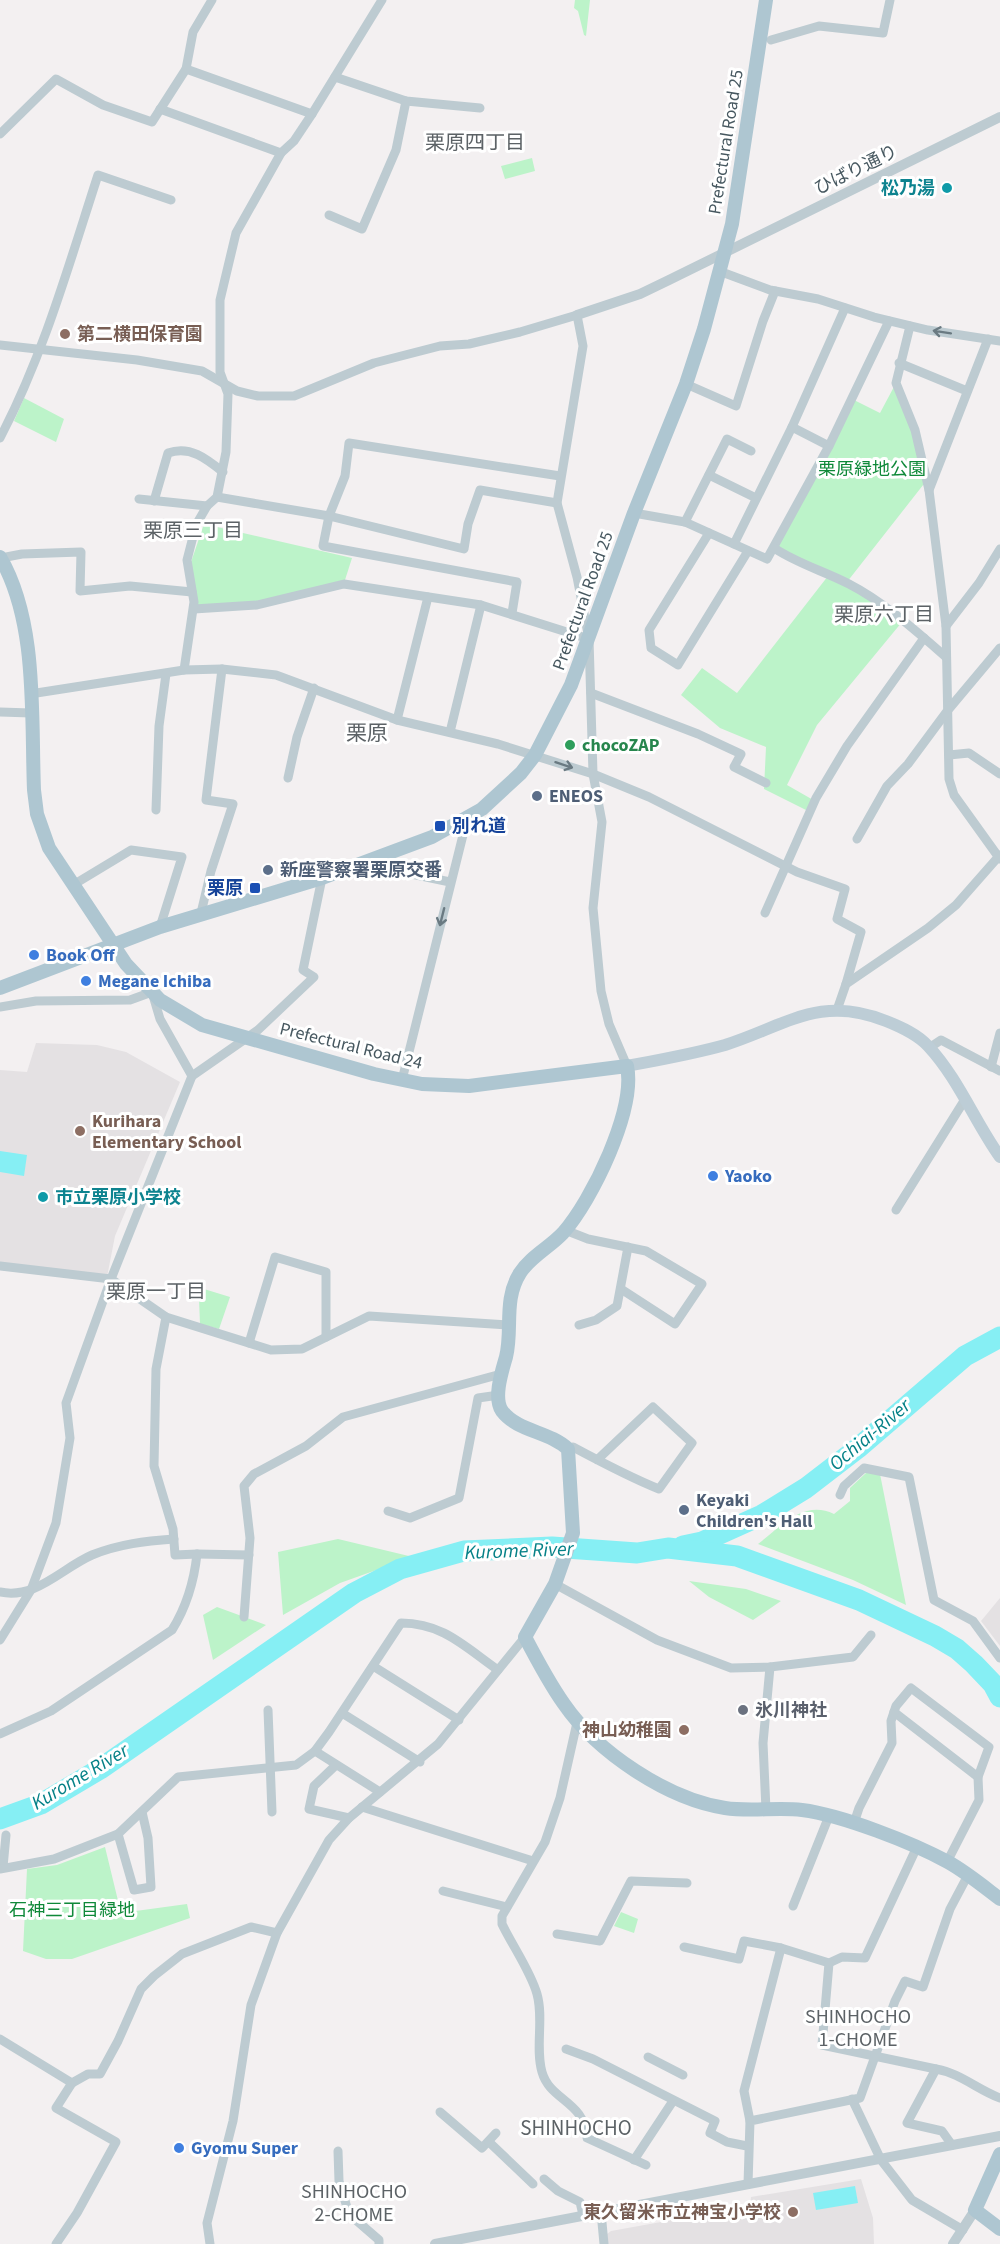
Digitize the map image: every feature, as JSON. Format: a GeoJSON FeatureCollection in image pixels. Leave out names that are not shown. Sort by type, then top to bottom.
{"type":"FeatureCollection","features":[{"type":"Feature","properties":{"kind":"main road","name":"Prefectural Road 25"},"geometry":{"type":"LineString","coordinates":[[0,988],[160,927],[322,878],[432,837],[467,819],[505,789],[535,755],[571,685],[634,513],[686,384],[732,224],[766,0]]}},
{"type":"Feature","properties":{"kind":"main road","name":"Prefectural Road 24"},"geometry":{"type":"LineString","coordinates":[[1,558],[21,609],[30,694],[37,814],[49,848],[113,945],[137,978],[152,992],[201,1025],[402,1080],[469,1086],[627,1066]]}},
{"type":"Feature","properties":{"kind":"main road"},"geometry":{"type":"LineString","coordinates":[[1000,1157],[964,1101],[951,1076],[929,1048],[918,1037],[890,1022],[864,1012],[837,1010],[803,1014],[725,1045],[627,1066],[630,1081],[618,1131],[600,1175],[565,1230],[520,1271],[508,1304],[507,1351],[499,1395],[500,1408],[509,1420],[561,1442],[568,1449],[573,1533],[555,1584],[525,1637],[559,1698],[579,1724],[612,1753],[661,1788],[684,1798],[725,1808],[801,1810],[854,1823],[947,1862],[1000,1899]]}},
{"type":"Feature","properties":{"kind":"main road"},"geometry":{"type":"LineString","coordinates":[[1000,2154],[975,2210],[1000,2229]]}},
{"type":"Feature","properties":{"kind":"street"},"geometry":{"type":"LineString","coordinates":[[0,134],[56,79],[103,105],[152,122],[186,69],[193,32],[212,0]]}},
{"type":"Feature","properties":{"kind":"street"},"geometry":{"type":"LineString","coordinates":[[184,670],[194,609],[187,560],[196,525],[207,506],[216,497],[223,472],[228,394],[226,383],[220,372],[220,300],[225,269],[242,218],[281,153],[294,141],[312,114],[382,0]]}},
{"type":"Feature","properties":{"kind":"street"},"geometry":{"type":"LineString","coordinates":[[771,40],[819,26],[883,33],[890,0]]}},
{"type":"Feature","properties":{"kind":"street"},"geometry":{"type":"LineString","coordinates":[[186,69],[312,114]]}},
{"type":"Feature","properties":{"kind":"street"},"geometry":{"type":"LineString","coordinates":[[334,77],[406,101],[480,108]]}},
{"type":"Feature","properties":{"kind":"street"},"geometry":{"type":"LineString","coordinates":[[329,215],[362,229],[396,150],[406,101]]}},
{"type":"Feature","properties":{"kind":"street"},"geometry":{"type":"LineString","coordinates":[[160,109],[281,153]]}},
{"type":"Feature","properties":{"kind":"street","name":"ひばり通り"},"geometry":{"type":"LineString","coordinates":[[577,315],[640,294],[1000,117]]}},
{"type":"Feature","properties":{"kind":"street"},"geometry":{"type":"LineString","coordinates":[[0,438],[41,350],[98,175],[171,200]]}},
{"type":"Feature","properties":{"kind":"street"},"geometry":{"type":"LineString","coordinates":[[719,271],[775,291],[818,299],[889,321],[1000,341]]}},
{"type":"Feature","properties":{"kind":"street"},"geometry":{"type":"LineString","coordinates":[[686,384],[736,405],[775,291]]}},
{"type":"Feature","properties":{"kind":"street"},"geometry":{"type":"LineString","coordinates":[[734,544],[792,427],[845,308]]}},
{"type":"Feature","properties":{"kind":"street"},"geometry":{"type":"LineString","coordinates":[[0,345],[137,360],[202,371],[237,391],[258,396],[294,396],[374,363],[440,346],[469,344],[510,335],[577,315],[583,346],[557,503],[577,577],[589,639],[594,774],[602,822],[593,908],[601,992],[609,1024],[627,1066]]}},
{"type":"Feature","properties":{"kind":"street"},"geometry":{"type":"LineString","coordinates":[[634,513],[685,522],[767,559],[828,446],[889,321]]}},
{"type":"Feature","properties":{"kind":"street"},"geometry":{"type":"LineString","coordinates":[[846,984],[928,928],[956,905],[999,857],[954,795],[949,779],[946,626],[929,490],[915,430],[896,383],[899,363],[910,326]]}},
{"type":"Feature","properties":{"kind":"street"},"geometry":{"type":"LineString","coordinates":[[929,490],[988,339]]}},
{"type":"Feature","properties":{"kind":"street"},"geometry":{"type":"LineString","coordinates":[[899,363],[967,391]]}},
{"type":"Feature","properties":{"kind":"street"},"geometry":{"type":"LineString","coordinates":[[792,427],[828,446]]}},
{"type":"Feature","properties":{"kind":"street"},"geometry":{"type":"LineString","coordinates":[[685,522],[727,440],[751,451]]}},
{"type":"Feature","properties":{"kind":"street"},"geometry":{"type":"LineString","coordinates":[[512,613],[517,582],[323,546],[329,516],[345,476],[349,442],[560,476]]}},
{"type":"Feature","properties":{"kind":"street"},"geometry":{"type":"LineString","coordinates":[[154,501],[168,453],[177,450],[202,455],[223,472]]}},
{"type":"Feature","properties":{"kind":"street"},"geometry":{"type":"LineString","coordinates":[[709,475],[756,498]]}},
{"type":"Feature","properties":{"kind":"street"},"geometry":{"type":"LineString","coordinates":[[216,497],[329,516],[464,549],[468,524],[480,490],[557,503]]}},
{"type":"Feature","properties":{"kind":"street"},"geometry":{"type":"LineString","coordinates":[[139,499],[207,506]]}},
{"type":"Feature","properties":{"kind":"street"},"geometry":{"type":"LineString","coordinates":[[709,533],[649,630],[651,648],[678,665],[748,551]]}},
{"type":"Feature","properties":{"kind":"street"},"geometry":{"type":"LineString","coordinates":[[774,548],[792,560],[855,587],[946,657]]}},
{"type":"Feature","properties":{"kind":"street"},"geometry":{"type":"LineString","coordinates":[[946,626],[979,583],[1000,549]]}},
{"type":"Feature","properties":{"kind":"street"},"geometry":{"type":"LineString","coordinates":[[1,558],[22,554],[81,552],[80,591],[130,586],[192,592]]}},
{"type":"Feature","properties":{"kind":"street"},"geometry":{"type":"LineString","coordinates":[[194,609],[257,605],[344,584],[481,604],[589,639]]}},
{"type":"Feature","properties":{"kind":"street"},"geometry":{"type":"LineString","coordinates":[[397,720],[428,597]]}},
{"type":"Feature","properties":{"kind":"street"},"geometry":{"type":"LineString","coordinates":[[450,732],[481,604]]}},
{"type":"Feature","properties":{"kind":"street"},"geometry":{"type":"LineString","coordinates":[[765,913],[816,798],[847,746],[924,638]]}},
{"type":"Feature","properties":{"kind":"street"},"geometry":{"type":"LineString","coordinates":[[857,839],[887,786],[908,764],[948,710],[1000,648]]}},
{"type":"Feature","properties":{"kind":"street"},"geometry":{"type":"LineString","coordinates":[[30,694],[184,670],[222,669],[276,675],[397,720],[535,755],[594,774],[649,797],[785,866],[845,889],[837,920],[861,932],[837,1010]]}},
{"type":"Feature","properties":{"kind":"street"},"geometry":{"type":"LineString","coordinates":[[201,913],[211,871],[233,804],[206,800],[222,669]]}},
{"type":"Feature","properties":{"kind":"street"},"geometry":{"type":"LineString","coordinates":[[156,810],[159,726],[166,674]]}},
{"type":"Feature","properties":{"kind":"street"},"geometry":{"type":"LineString","coordinates":[[288,778],[297,736],[314,688]]}},
{"type":"Feature","properties":{"kind":"street"},"geometry":{"type":"LineString","coordinates":[[591,693],[698,734],[741,754],[734,767],[766,783]]}},
{"type":"Feature","properties":{"kind":"street"},"geometry":{"type":"LineString","coordinates":[[0,712],[31,713]]}},
{"type":"Feature","properties":{"kind":"street"},"geometry":{"type":"LineString","coordinates":[[949,755],[969,753],[1000,774]]}},
{"type":"Feature","properties":{"kind":"street"},"geometry":{"type":"LineString","coordinates":[[402,1080],[467,819]]}},
{"type":"Feature","properties":{"kind":"street"},"geometry":{"type":"LineString","coordinates":[[73,885],[131,850],[182,857],[160,927]]}},
{"type":"Feature","properties":{"kind":"street"},"geometry":{"type":"LineString","coordinates":[[364,864],[450,882]]}},
{"type":"Feature","properties":{"kind":"street"},"geometry":{"type":"LineString","coordinates":[[1,1635],[31,1590],[56,1523],[70,1438],[66,1403],[111,1279],[192,1076],[258,1030],[314,977],[303,970],[322,878]]}},
{"type":"Feature","properties":{"kind":"street"},"geometry":{"type":"LineString","coordinates":[[0,1007],[36,1001],[130,1000],[152,992],[160,1019],[192,1076]]}},
{"type":"Feature","properties":{"kind":"street"},"geometry":{"type":"LineString","coordinates":[[929,1048],[941,1040],[996,1069],[1000,1033]]}},
{"type":"Feature","properties":{"kind":"street"},"geometry":{"type":"LineString","coordinates":[[896,1210],[964,1101]]}},
{"type":"Feature","properties":{"kind":"street"},"geometry":{"type":"LineString","coordinates":[[565,1230],[588,1239],[646,1251],[702,1284],[675,1324],[621,1289]]}},
{"type":"Feature","properties":{"kind":"street"},"geometry":{"type":"LineString","coordinates":[[579,1325],[596,1320],[617,1306],[628,1247]]}},
{"type":"Feature","properties":{"kind":"street"},"geometry":{"type":"LineString","coordinates":[[249,1343],[275,1257],[326,1272],[326,1337]]}},
{"type":"Feature","properties":{"kind":"street"},"geometry":{"type":"LineString","coordinates":[[0,1266],[111,1279],[166,1317],[271,1350],[302,1349],[369,1316],[508,1325]]}},
{"type":"Feature","properties":{"kind":"street"},"geometry":{"type":"LineString","coordinates":[[166,1317],[156,1369],[154,1466],[174,1539],[175,1555],[249,1555]]}},
{"type":"Feature","properties":{"kind":"street"},"geometry":{"type":"LineString","coordinates":[[244,1617],[250,1538],[244,1486],[254,1474],[306,1446],[343,1418],[501,1374]]}},
{"type":"Feature","properties":{"kind":"street"},"geometry":{"type":"LineString","coordinates":[[387,1511],[410,1518],[459,1498],[478,1398],[499,1395]]}},
{"type":"Feature","properties":{"kind":"street"},"geometry":{"type":"LineString","coordinates":[[568,1449],[573,1448],[597,1460],[659,1489],[692,1443],[653,1407],[597,1460]]}},
{"type":"Feature","properties":{"kind":"street"},"geometry":{"type":"LineString","coordinates":[[840,1495],[844,1485],[864,1468],[909,1477],[934,1600],[973,1621],[1000,1658]]}},
{"type":"Feature","properties":{"kind":"street"},"geometry":{"type":"LineString","coordinates":[[0,1592],[13,1595],[31,1590],[92,1555],[133,1542],[174,1539]]}},
{"type":"Feature","properties":{"kind":"street"},"geometry":{"type":"LineString","coordinates":[[0,1734],[51,1711],[172,1630],[182,1614],[194,1579],[197,1554]]}},
{"type":"Feature","properties":{"kind":"street"},"geometry":{"type":"LineString","coordinates":[[555,1584],[657,1640],[731,1668],[771,1667],[853,1657],[871,1635]]}},
{"type":"Feature","properties":{"kind":"street"},"geometry":{"type":"LineString","coordinates":[[6,1835],[1,1868],[54,1858],[118,1834],[178,1777],[269,1765],[296,1765],[315,1751],[401,1623],[423,1623],[437,1627],[498,1670]]}},
{"type":"Feature","properties":{"kind":"street"},"geometry":{"type":"LineString","coordinates":[[210,2244],[207,2223],[233,2121],[251,2005],[277,1933],[329,1840],[349,1818],[420,1762],[459,1720],[525,1637]]}},
{"type":"Feature","properties":{"kind":"street"},"geometry":{"type":"LineString","coordinates":[[373,1666],[459,1720]]}},
{"type":"Feature","properties":{"kind":"street"},"geometry":{"type":"LineString","coordinates":[[766,1810],[763,1743],[771,1667]]}},
{"type":"Feature","properties":{"kind":"street"},"geometry":{"type":"LineString","coordinates":[[854,1823],[859,1808],[892,1743],[894,1712],[911,1688],[989,1747],[978,1777],[979,1800],[947,1862]]}},
{"type":"Feature","properties":{"kind":"street"},"geometry":{"type":"LineString","coordinates":[[268,1710],[272,1812]]}},
{"type":"Feature","properties":{"kind":"street"},"geometry":{"type":"LineString","coordinates":[[894,1712],[978,1777]]}},
{"type":"Feature","properties":{"kind":"street"},"geometry":{"type":"LineString","coordinates":[[342,1713],[420,1762]]}},
{"type":"Feature","properties":{"kind":"street"},"geometry":{"type":"LineString","coordinates":[[579,1724],[576,1727],[560,1798],[544,1842],[502,1916],[502,1924],[537,1994],[542,2073],[558,2094],[571,2103],[582,2116],[586,2125],[587,2138],[646,2165]]}},
{"type":"Feature","properties":{"kind":"street"},"geometry":{"type":"LineString","coordinates":[[315,1751],[380,1792]]}},
{"type":"Feature","properties":{"kind":"street"},"geometry":{"type":"LineString","coordinates":[[336,1765],[314,1786],[309,1809],[349,1818]]}},
{"type":"Feature","properties":{"kind":"street"},"geometry":{"type":"LineString","coordinates":[[362,1807],[533,1862]]}},
{"type":"Feature","properties":{"kind":"street"},"geometry":{"type":"LineString","coordinates":[[118,1834],[134,1890],[151,1887],[148,1838],[142,1812]]}},
{"type":"Feature","properties":{"kind":"street"},"geometry":{"type":"LineString","coordinates":[[793,1906],[830,1816]]}},
{"type":"Feature","properties":{"kind":"street"},"geometry":{"type":"LineString","coordinates":[[684,1947],[740,1959],[744,1941],[781,1948],[829,1963],[842,1957],[866,1958],[916,1849]]}},
{"type":"Feature","properties":{"kind":"street"},"geometry":{"type":"LineString","coordinates":[[750,2121],[860,2098],[895,2001],[906,1981],[922,1987],[950,1909],[968,1875]]}},
{"type":"Feature","properties":{"kind":"street"},"geometry":{"type":"LineString","coordinates":[[557,1934],[600,1941],[631,1881],[687,1883]]}},
{"type":"Feature","properties":{"kind":"street"},"geometry":{"type":"LineString","coordinates":[[443,1891],[507,1907]]}},
{"type":"Feature","properties":{"kind":"street"},"geometry":{"type":"LineString","coordinates":[[56,2244],[77,2213],[116,2142],[57,2108],[72,2083],[88,2074],[100,2074],[141,1989],[182,1954],[251,1927],[277,1933]]}},
{"type":"Feature","properties":{"kind":"street"},"geometry":{"type":"LineString","coordinates":[[747,2184],[747,2146],[750,2121],[744,2091],[781,1948]]}},
{"type":"Feature","properties":{"kind":"street"},"geometry":{"type":"LineString","coordinates":[[829,1963],[822,2045],[874,2058],[950,2071],[985,2093],[1000,2098]]}},
{"type":"Feature","properties":{"kind":"street"},"geometry":{"type":"LineString","coordinates":[[0,2039],[72,2083]]}},
{"type":"Feature","properties":{"kind":"street"},"geometry":{"type":"LineString","coordinates":[[566,2049],[593,2059],[715,2121],[710,2133],[727,2142],[747,2146]]}},
{"type":"Feature","properties":{"kind":"street"},"geometry":{"type":"LineString","coordinates":[[648,2056],[683,2075]]}},
{"type":"Feature","properties":{"kind":"street"},"geometry":{"type":"LineString","coordinates":[[936,2069],[907,2123],[942,2131],[952,2145]]}},
{"type":"Feature","properties":{"kind":"street"},"geometry":{"type":"LineString","coordinates":[[852,2099],[881,2160],[912,2200],[963,2230]]}},
{"type":"Feature","properties":{"kind":"street"},"geometry":{"type":"LineString","coordinates":[[634,2160],[673,2101]]}},
{"type":"Feature","properties":{"kind":"street"},"geometry":{"type":"LineString","coordinates":[[440,2112],[482,2148],[496,2133]]}},
{"type":"Feature","properties":{"kind":"street"},"geometry":{"type":"LineString","coordinates":[[439,2244],[1000,2136]]}},
{"type":"Feature","properties":{"kind":"street"},"geometry":{"type":"LineString","coordinates":[[489,2142],[533,2184]]}},
{"type":"Feature","properties":{"kind":"street"},"geometry":{"type":"LineString","coordinates":[[339,2151],[339,2181],[349,2214],[379,2240],[379,2244]]}},
{"type":"Feature","properties":{"kind":"street"},"geometry":{"type":"LineString","coordinates":[[544,2179],[558,2191],[580,2202],[584,2215]]}},
{"type":"Feature","properties":{"kind":"street"},"geometry":{"type":"LineString","coordinates":[[953,2244],[975,2210]]}},
{"type":"Feature","properties":{"kind":"street"},"geometry":{"type":"LineString","coordinates":[[601,2212],[604,2244]]}},
{"type":"Feature","properties":{"kind":"shaded area","name":"Kurihara Elementary School"},"geometry":{"type":"Polygon","coordinates":[[[36,1043],[97,1045],[126,1052],[180,1082],[115,1236],[107,1277],[0,1262],[0,1070],[27,1072],[36,1043]]]}},
{"type":"Feature","properties":{"kind":"shaded area"},"geometry":{"type":"Polygon","coordinates":[[[1000,1598],[1000,1646],[981,1621],[1000,1598]]]}},
{"type":"Feature","properties":{"kind":"shaded area","name":"東久留米市立神宝小学校"},"geometry":{"type":"Polygon","coordinates":[[[861,2179],[873,2218],[874,2244],[608,2244],[607,2234],[611,2231],[750,2206],[751,2197],[861,2179]]]}},
{"type":"Feature","properties":{"kind":"green space"},"geometry":{"type":"Polygon","coordinates":[[[575,0],[590,0],[586,36],[578,11],[574,8],[575,0]]]}},
{"type":"Feature","properties":{"kind":"green space"},"geometry":{"type":"Polygon","coordinates":[[[532,158],[535,171],[505,179],[501,166],[532,158]]]}},
{"type":"Feature","properties":{"kind":"green space","name":"栗原緑地公園"},"geometry":{"type":"Polygon","coordinates":[[[896,383],[927,480],[847,582],[902,622],[817,725],[787,785],[815,801],[810,812],[764,789],[766,747],[720,728],[681,695],[702,668],[737,693],[828,576],[774,548],[852,399],[880,413],[896,383]]]}},
{"type":"Feature","properties":{"kind":"green space"},"geometry":{"type":"Polygon","coordinates":[[[24,398],[64,419],[56,442],[14,421],[24,398]]]}},
{"type":"Feature","properties":{"kind":"green space"},"geometry":{"type":"Polygon","coordinates":[[[204,524],[352,558],[345,580],[257,603],[196,607],[191,562],[204,524]]]}},
{"type":"Feature","properties":{"kind":"green space"},"geometry":{"type":"Polygon","coordinates":[[[204,1289],[230,1297],[219,1329],[200,1324],[199,1299],[204,1289]]]}},
{"type":"Feature","properties":{"kind":"green space"},"geometry":{"type":"Polygon","coordinates":[[[867,1472],[880,1474],[906,1605],[853,1580],[758,1544],[784,1523],[803,1512],[823,1510],[834,1514],[850,1501],[850,1488],[867,1472]]]}},
{"type":"Feature","properties":{"kind":"green space"},"geometry":{"type":"Polygon","coordinates":[[[338,1539],[413,1557],[340,1583],[283,1615],[278,1552],[338,1539]]]}},
{"type":"Feature","properties":{"kind":"green space"},"geometry":{"type":"Polygon","coordinates":[[[689,1581],[746,1589],[781,1601],[753,1620],[709,1597],[689,1581]]]}},
{"type":"Feature","properties":{"kind":"green space"},"geometry":{"type":"Polygon","coordinates":[[[217,1607],[266,1625],[213,1660],[203,1615],[217,1607]]]}},
{"type":"Feature","properties":{"kind":"green space","name":"石神三丁目緑地"},"geometry":{"type":"Polygon","coordinates":[[[105,1847],[121,1913],[187,1904],[190,1918],[72,1959],[46,1959],[23,1951],[27,1869],[57,1865],[105,1847]]]}},
{"type":"Feature","properties":{"kind":"green space"},"geometry":{"type":"Polygon","coordinates":[[[621,1912],[638,1919],[634,1933],[614,1926],[621,1912]]]}},
{"type":"Feature","properties":{"kind":"water"},"geometry":{"type":"Polygon","coordinates":[[[0,1151],[27,1155],[24,1176],[0,1172],[0,1151]]]}},
{"type":"Feature","properties":{"kind":"water"},"geometry":{"type":"Polygon","coordinates":[[[855,2186],[858,2203],[816,2210],[813,2193],[855,2186]]]}},
{"type":"Feature","properties":{"kind":"waterway","name":"Ochiai-River"},"geometry":{"type":"LineString","coordinates":[[683,1546],[702,1542],[762,1515],[806,1488],[858,1448],[965,1356],[1000,1337]]}},
{"type":"Feature","properties":{"kind":"waterway","name":"Kurome River"},"geometry":{"type":"LineString","coordinates":[[0,1819],[41,1804],[100,1769],[354,1593],[400,1569],[464,1551],[552,1547],[637,1553],[668,1548],[737,1556],[859,1600],[935,1636],[957,1649],[974,1664],[993,1684],[1000,1697]]}},
{"type":"Feature","properties":{"kind":"place","name":"松乃湯"},"geometry":{"type":"Point","coordinates":[947,188]}},
{"type":"Feature","properties":{"kind":"place","name":"第二横田保育園"},"geometry":{"type":"Point","coordinates":[65,334]}},
{"type":"Feature","properties":{"kind":"place","name":"chocoZAP"},"geometry":{"type":"Point","coordinates":[570,745]}},
{"type":"Feature","properties":{"kind":"place","name":"ENEOS"},"geometry":{"type":"Point","coordinates":[537,796]}},
{"type":"Feature","properties":{"kind":"place","name":"別れ道"},"geometry":{"type":"Point","coordinates":[440,826]}},
{"type":"Feature","properties":{"kind":"place","name":"新座警察署栗原交番"},"geometry":{"type":"Point","coordinates":[268,870]}},
{"type":"Feature","properties":{"kind":"place","name":"栗原"},"geometry":{"type":"Point","coordinates":[255,888]}},
{"type":"Feature","properties":{"kind":"place","name":"Book Off"},"geometry":{"type":"Point","coordinates":[34,955]}},
{"type":"Feature","properties":{"kind":"place","name":"Megane Ichiba"},"geometry":{"type":"Point","coordinates":[86,981]}},
{"type":"Feature","properties":{"kind":"place","name":"Kurihara Elementary School"},"geometry":{"type":"Point","coordinates":[80,1131]}},
{"type":"Feature","properties":{"kind":"place","name":"Yaoko"},"geometry":{"type":"Point","coordinates":[713,1176]}},
{"type":"Feature","properties":{"kind":"place","name":"市立栗原小学校"},"geometry":{"type":"Point","coordinates":[43,1197]}},
{"type":"Feature","properties":{"kind":"place","name":"Keyaki Children's Hall"},"geometry":{"type":"Point","coordinates":[684,1510]}},
{"type":"Feature","properties":{"kind":"place","name":"氷川神社"},"geometry":{"type":"Point","coordinates":[743,1710]}},
{"type":"Feature","properties":{"kind":"place","name":"神山幼稚園"},"geometry":{"type":"Point","coordinates":[684,1730]}},
{"type":"Feature","properties":{"kind":"place","name":"Gyomu Super"},"geometry":{"type":"Point","coordinates":[179,2148]}},
{"type":"Feature","properties":{"kind":"place","name":"東久留米市立神宝小学校"},"geometry":{"type":"Point","coordinates":[793,2212]}},
{"type":"Feature","properties":{"kind":"district","name":"栗原四丁目"},"geometry":{"type":"Point","coordinates":[475,143]}},
{"type":"Feature","properties":{"kind":"district","name":"栗原三丁目"},"geometry":{"type":"Point","coordinates":[193,531]}},
{"type":"Feature","properties":{"kind":"district","name":"栗原六丁目"},"geometry":{"type":"Point","coordinates":[884,615]}},
{"type":"Feature","properties":{"kind":"district","name":"栗原"},"geometry":{"type":"Point","coordinates":[367,733]}},
{"type":"Feature","properties":{"kind":"district","name":"栗原一丁目"},"geometry":{"type":"Point","coordinates":[156,1292]}},
{"type":"Feature","properties":{"kind":"district","name":"SHINHOCHO 1-CHOME"},"geometry":{"type":"Point","coordinates":[858,2028]}},
{"type":"Feature","properties":{"kind":"district","name":"SHINHOCHO"},"geometry":{"type":"Point","coordinates":[576,2128]}},
{"type":"Feature","properties":{"kind":"district","name":"SHINHOCHO 2-CHOME"},"geometry":{"type":"Point","coordinates":[354,2204]}}]}
